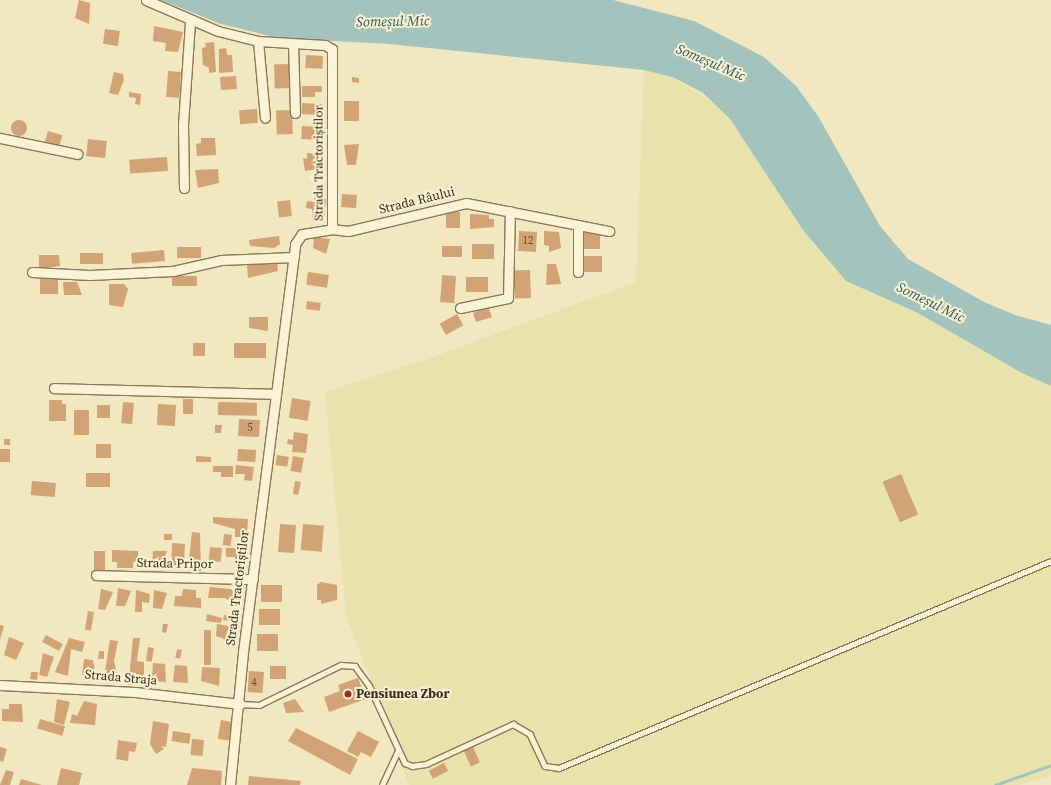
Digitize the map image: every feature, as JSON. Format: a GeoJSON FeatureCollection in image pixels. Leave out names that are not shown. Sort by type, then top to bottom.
{"type":"FeatureCollection","features":[{"type":"Feature","properties":{"kind":"street"},"geometry":{"type":"LineString","coordinates":[[146,0],[190,21],[258,41],[293,44],[295,113]]}},
{"type":"Feature","properties":{"kind":"street"},"geometry":{"type":"LineString","coordinates":[[184,188],[183,125],[190,21]]}},
{"type":"Feature","properties":{"kind":"street"},"geometry":{"type":"LineString","coordinates":[[258,41],[265,118]]}},
{"type":"Feature","properties":{"kind":"street","name":"Strada Tractoriștilor"},"geometry":{"type":"LineString","coordinates":[[230,785],[253,579],[294,257],[298,237],[332,229],[333,53],[330,46],[293,44]]}},
{"type":"Feature","properties":{"kind":"street"},"geometry":{"type":"LineString","coordinates":[[0,138],[77,154]]}},
{"type":"Feature","properties":{"kind":"street","name":"Strada Râului"},"geometry":{"type":"LineString","coordinates":[[332,229],[348,231],[466,203],[610,232]]}},
{"type":"Feature","properties":{"kind":"street"},"geometry":{"type":"LineString","coordinates":[[460,308],[508,298],[510,211]]}},
{"type":"Feature","properties":{"kind":"street"},"geometry":{"type":"LineString","coordinates":[[578,225],[578,272]]}},
{"type":"Feature","properties":{"kind":"street"},"geometry":{"type":"LineString","coordinates":[[32,272],[90,275],[173,271],[221,260],[294,257]]}},
{"type":"Feature","properties":{"kind":"street"},"geometry":{"type":"LineString","coordinates":[[54,388],[276,394]]}},
{"type":"Feature","properties":{"kind":"street","name":"Strada Pripor"},"geometry":{"type":"LineString","coordinates":[[96,575],[253,579]]}},
{"type":"Feature","properties":{"kind":"street","name":"Strada Straja"},"geometry":{"type":"LineString","coordinates":[[0,685],[134,692],[240,704]]}},
{"type":"Feature","properties":{"kind":"lane"},"geometry":{"type":"LineString","coordinates":[[240,704],[259,705],[341,665],[355,666],[370,685],[398,752],[405,763],[419,766],[514,724],[530,734],[545,766],[565,767],[1051,561]]}},
{"type":"Feature","properties":{"kind":"lane"},"geometry":{"type":"LineString","coordinates":[[382,785],[398,752]]}},
{"type":"Feature","properties":{"kind":"shaded area"},"geometry":{"type":"Polygon","coordinates":[[[644,70],[675,78],[718,106],[753,150],[803,230],[846,281],[918,313],[1022,373],[1051,386],[1051,775],[1019,785],[409,785],[346,615],[325,392],[425,360],[636,282],[644,70]]]}},
{"type":"Feature","properties":{"kind":"water","name":"Someșul Mic"},"geometry":{"type":"Polygon","coordinates":[[[161,0],[613,0],[694,21],[764,57],[796,86],[818,116],[880,226],[908,259],[984,302],[1015,315],[1051,325],[1051,386],[1022,373],[918,313],[846,281],[803,230],[730,119],[703,93],[675,78],[644,70],[389,44],[278,38],[221,24],[161,0]]]}},
{"type":"Feature","properties":{"kind":"building"},"geometry":{"type":"Polygon","coordinates":[[[79,0],[90,3],[89,24],[75,18],[79,0]]]}},
{"type":"Feature","properties":{"kind":"building"},"geometry":{"type":"Polygon","coordinates":[[[154,26],[183,32],[178,52],[165,51],[166,43],[153,41],[154,26]]]}},
{"type":"Feature","properties":{"kind":"building"},"geometry":{"type":"Polygon","coordinates":[[[105,29],[120,31],[118,46],[103,44],[105,29]]]}},
{"type":"Feature","properties":{"kind":"building"},"geometry":{"type":"Polygon","coordinates":[[[214,42],[216,72],[209,73],[209,68],[203,65],[202,48],[206,47],[205,43],[214,42]]]}},
{"type":"Feature","properties":{"kind":"building"},"geometry":{"type":"Polygon","coordinates":[[[226,48],[227,55],[232,55],[233,72],[219,73],[219,49],[226,48]]]}},
{"type":"Feature","properties":{"kind":"building"},"geometry":{"type":"Polygon","coordinates":[[[306,55],[323,56],[322,69],[305,68],[306,55]]]}},
{"type":"Feature","properties":{"kind":"building"},"geometry":{"type":"Polygon","coordinates":[[[291,64],[292,88],[275,89],[274,65],[291,64]]]}},
{"type":"Feature","properties":{"kind":"building"},"geometry":{"type":"Polygon","coordinates":[[[168,71],[181,72],[179,98],[166,97],[168,71]]]}},
{"type":"Feature","properties":{"kind":"building"},"geometry":{"type":"Polygon","coordinates":[[[114,72],[123,74],[124,80],[118,95],[109,93],[114,72]]]}},
{"type":"Feature","properties":{"kind":"building"},"geometry":{"type":"Polygon","coordinates":[[[236,76],[237,89],[221,90],[220,77],[236,76]]]}},
{"type":"Feature","properties":{"kind":"building"},"geometry":{"type":"Polygon","coordinates":[[[352,77],[359,78],[359,83],[352,82],[352,77]]]}},
{"type":"Feature","properties":{"kind":"building"},"geometry":{"type":"Polygon","coordinates":[[[302,86],[322,86],[322,92],[315,92],[315,97],[302,97],[302,86]]]}},
{"type":"Feature","properties":{"kind":"building"},"geometry":{"type":"Polygon","coordinates":[[[129,92],[141,94],[140,105],[135,104],[136,98],[129,97],[129,92]]]}},
{"type":"Feature","properties":{"kind":"building"},"geometry":{"type":"Polygon","coordinates":[[[344,101],[359,101],[359,121],[344,121],[344,101]]]}},
{"type":"Feature","properties":{"kind":"building"},"geometry":{"type":"Polygon","coordinates":[[[302,103],[322,104],[321,115],[301,114],[302,103]]]}},
{"type":"Feature","properties":{"kind":"building"},"geometry":{"type":"Polygon","coordinates":[[[257,109],[258,123],[240,124],[239,110],[257,109]]]}},
{"type":"Feature","properties":{"kind":"building"},"geometry":{"type":"Polygon","coordinates":[[[292,110],[293,134],[277,135],[276,111],[292,110]]]}},
{"type":"Feature","properties":{"kind":"building"},"geometry":{"type":"Polygon","coordinates":[[[16,120],[22,120],[27,125],[25,134],[22,136],[16,136],[11,131],[11,125],[16,120]]]}},
{"type":"Feature","properties":{"kind":"building"},"geometry":{"type":"Polygon","coordinates":[[[302,126],[321,127],[320,140],[301,139],[302,126]]]}},
{"type":"Feature","properties":{"kind":"building"},"geometry":{"type":"Polygon","coordinates":[[[48,131],[62,135],[59,148],[44,143],[48,131]]]}},
{"type":"Feature","properties":{"kind":"building"},"geometry":{"type":"Polygon","coordinates":[[[201,138],[215,138],[216,155],[197,156],[196,144],[201,143],[201,138]]]}},
{"type":"Feature","properties":{"kind":"building"},"geometry":{"type":"Polygon","coordinates":[[[88,139],[107,141],[105,158],[86,156],[88,139]]]}},
{"type":"Feature","properties":{"kind":"building"},"geometry":{"type":"Polygon","coordinates":[[[359,144],[356,165],[347,165],[344,145],[359,144]]]}},
{"type":"Feature","properties":{"kind":"building"},"geometry":{"type":"Polygon","coordinates":[[[307,153],[319,154],[318,169],[305,171],[303,158],[307,159],[307,153]]]}},
{"type":"Feature","properties":{"kind":"building"},"geometry":{"type":"Polygon","coordinates":[[[167,157],[168,171],[130,174],[129,160],[167,157]]]}},
{"type":"Feature","properties":{"kind":"building"},"geometry":{"type":"Polygon","coordinates":[[[218,169],[219,183],[198,188],[195,170],[218,169]]]}},
{"type":"Feature","properties":{"kind":"building"},"geometry":{"type":"Polygon","coordinates":[[[342,194],[357,195],[356,208],[341,207],[342,194]]]}},
{"type":"Feature","properties":{"kind":"building"},"geometry":{"type":"Polygon","coordinates":[[[314,198],[326,199],[324,218],[319,218],[319,222],[313,221],[312,209],[306,208],[307,201],[314,202],[314,198]]]}},
{"type":"Feature","properties":{"kind":"building"},"geometry":{"type":"Polygon","coordinates":[[[290,200],[292,216],[279,217],[277,202],[290,200]]]}},
{"type":"Feature","properties":{"kind":"building"},"geometry":{"type":"Polygon","coordinates":[[[446,212],[460,212],[460,228],[446,228],[446,212]]]}},
{"type":"Feature","properties":{"kind":"building"},"geometry":{"type":"Polygon","coordinates":[[[470,214],[489,215],[489,219],[494,219],[494,227],[470,229],[470,214]]]}},
{"type":"Feature","properties":{"kind":"building"},"geometry":{"type":"Polygon","coordinates":[[[519,231],[537,232],[536,252],[518,251],[519,231]]]}},
{"type":"Feature","properties":{"kind":"building"},"geometry":{"type":"Polygon","coordinates":[[[544,231],[559,232],[561,248],[549,252],[549,246],[544,245],[544,231]]]}},
{"type":"Feature","properties":{"kind":"building"},"geometry":{"type":"Polygon","coordinates":[[[584,233],[600,233],[600,249],[584,249],[584,233]]]}},
{"type":"Feature","properties":{"kind":"building"},"geometry":{"type":"Polygon","coordinates":[[[279,236],[280,244],[274,248],[250,246],[249,240],[279,236]]]}},
{"type":"Feature","properties":{"kind":"building"},"geometry":{"type":"Polygon","coordinates":[[[314,237],[330,239],[326,254],[313,248],[314,237]]]}},
{"type":"Feature","properties":{"kind":"building"},"geometry":{"type":"Polygon","coordinates":[[[472,244],[494,244],[494,259],[472,259],[472,244]]]}},
{"type":"Feature","properties":{"kind":"building"},"geometry":{"type":"Polygon","coordinates":[[[442,246],[462,246],[462,257],[442,257],[442,246]]]}},
{"type":"Feature","properties":{"kind":"building"},"geometry":{"type":"Polygon","coordinates":[[[177,247],[201,247],[201,258],[177,258],[177,247]]]}},
{"type":"Feature","properties":{"kind":"building"},"geometry":{"type":"Polygon","coordinates":[[[164,250],[165,261],[132,264],[131,253],[164,250]]]}},
{"type":"Feature","properties":{"kind":"building"},"geometry":{"type":"Polygon","coordinates":[[[80,253],[103,253],[103,264],[80,264],[80,253]]]}},
{"type":"Feature","properties":{"kind":"building"},"geometry":{"type":"Polygon","coordinates":[[[39,255],[59,255],[60,266],[39,269],[39,255]]]}},
{"type":"Feature","properties":{"kind":"building"},"geometry":{"type":"Polygon","coordinates":[[[583,256],[602,256],[602,272],[583,272],[583,256]]]}},
{"type":"Feature","properties":{"kind":"building"},"geometry":{"type":"Polygon","coordinates":[[[277,262],[278,271],[248,278],[247,265],[277,262]]]}},
{"type":"Feature","properties":{"kind":"building"},"geometry":{"type":"Polygon","coordinates":[[[547,264],[556,264],[561,284],[546,285],[547,264]]]}},
{"type":"Feature","properties":{"kind":"building"},"geometry":{"type":"Polygon","coordinates":[[[530,270],[531,298],[515,299],[514,271],[530,270]]]}},
{"type":"Feature","properties":{"kind":"building"},"geometry":{"type":"Polygon","coordinates":[[[308,272],[329,275],[327,288],[306,285],[308,272]]]}},
{"type":"Feature","properties":{"kind":"building"},"geometry":{"type":"Polygon","coordinates":[[[442,275],[456,276],[454,303],[440,302],[442,275]]]}},
{"type":"Feature","properties":{"kind":"building"},"geometry":{"type":"Polygon","coordinates":[[[172,276],[197,276],[197,286],[172,286],[172,276]]]}},
{"type":"Feature","properties":{"kind":"building"},"geometry":{"type":"Polygon","coordinates":[[[466,277],[488,277],[488,292],[466,292],[466,277]]]}},
{"type":"Feature","properties":{"kind":"building"},"geometry":{"type":"Polygon","coordinates":[[[40,279],[58,279],[58,294],[40,294],[40,279]]]}},
{"type":"Feature","properties":{"kind":"building"},"geometry":{"type":"Polygon","coordinates":[[[63,282],[77,282],[82,295],[64,295],[63,282]]]}},
{"type":"Feature","properties":{"kind":"building"},"geometry":{"type":"Polygon","coordinates":[[[109,284],[124,284],[128,289],[123,307],[109,305],[109,284]]]}},
{"type":"Feature","properties":{"kind":"building"},"geometry":{"type":"Polygon","coordinates":[[[307,301],[321,303],[320,311],[306,309],[307,301]]]}},
{"type":"Feature","properties":{"kind":"building"},"geometry":{"type":"Polygon","coordinates":[[[488,307],[492,317],[476,322],[473,313],[488,307]]]}},
{"type":"Feature","properties":{"kind":"building"},"geometry":{"type":"Polygon","coordinates":[[[457,314],[463,325],[446,335],[440,324],[457,314]]]}},
{"type":"Feature","properties":{"kind":"building"},"geometry":{"type":"Polygon","coordinates":[[[249,317],[268,317],[268,331],[249,328],[249,317]]]}},
{"type":"Feature","properties":{"kind":"building"},"geometry":{"type":"Polygon","coordinates":[[[193,343],[205,343],[205,356],[193,356],[193,343]]]}},
{"type":"Feature","properties":{"kind":"building"},"geometry":{"type":"Polygon","coordinates":[[[234,343],[266,343],[266,358],[234,358],[234,343]]]}},
{"type":"Feature","properties":{"kind":"building"},"geometry":{"type":"Polygon","coordinates":[[[292,398],[311,401],[308,421],[289,418],[292,398]]]}},
{"type":"Feature","properties":{"kind":"building"},"geometry":{"type":"Polygon","coordinates":[[[183,399],[193,399],[193,414],[183,414],[183,399]]]}},
{"type":"Feature","properties":{"kind":"building"},"geometry":{"type":"Polygon","coordinates":[[[49,400],[62,400],[62,404],[66,404],[66,421],[49,421],[49,400]]]}},
{"type":"Feature","properties":{"kind":"building"},"geometry":{"type":"Polygon","coordinates":[[[123,402],[134,403],[132,424],[121,423],[123,402]]]}},
{"type":"Feature","properties":{"kind":"building"},"geometry":{"type":"Polygon","coordinates":[[[218,402],[257,403],[257,416],[218,415],[218,402]]]}},
{"type":"Feature","properties":{"kind":"building"},"geometry":{"type":"Polygon","coordinates":[[[158,404],[176,405],[175,426],[157,425],[158,404]]]}},
{"type":"Feature","properties":{"kind":"building"},"geometry":{"type":"Polygon","coordinates":[[[97,405],[110,405],[110,418],[97,418],[97,405]]]}},
{"type":"Feature","properties":{"kind":"building"},"geometry":{"type":"Polygon","coordinates":[[[74,410],[89,410],[89,435],[74,435],[74,410]]]}},
{"type":"Feature","properties":{"kind":"building"},"geometry":{"type":"Polygon","coordinates":[[[239,419],[260,420],[259,437],[238,436],[239,419]]]}},
{"type":"Feature","properties":{"kind":"building"},"geometry":{"type":"Polygon","coordinates":[[[215,425],[222,425],[221,433],[215,433],[215,425]]]}},
{"type":"Feature","properties":{"kind":"building"},"geometry":{"type":"Polygon","coordinates":[[[294,432],[308,434],[306,453],[292,452],[293,445],[287,444],[288,439],[293,440],[294,432]]]}},
{"type":"Feature","properties":{"kind":"building"},"geometry":{"type":"Polygon","coordinates":[[[4,439],[10,439],[10,445],[4,445],[4,439]]]}},
{"type":"Feature","properties":{"kind":"building"},"geometry":{"type":"Polygon","coordinates":[[[96,444],[111,444],[111,458],[96,458],[96,444]]]}},
{"type":"Feature","properties":{"kind":"building"},"geometry":{"type":"Polygon","coordinates":[[[0,449],[10,449],[10,462],[0,462],[0,449]]]}},
{"type":"Feature","properties":{"kind":"building"},"geometry":{"type":"Polygon","coordinates":[[[238,449],[256,450],[255,462],[237,461],[238,449]]]}},
{"type":"Feature","properties":{"kind":"building"},"geometry":{"type":"Polygon","coordinates":[[[277,455],[289,457],[287,467],[275,465],[277,455]]]}},
{"type":"Feature","properties":{"kind":"building"},"geometry":{"type":"Polygon","coordinates":[[[196,456],[211,457],[211,462],[196,462],[196,456]]]}},
{"type":"Feature","properties":{"kind":"building"},"geometry":{"type":"Polygon","coordinates":[[[293,456],[304,458],[301,473],[290,471],[293,456]]]}},
{"type":"Feature","properties":{"kind":"building"},"geometry":{"type":"Polygon","coordinates":[[[236,465],[254,467],[252,481],[244,480],[245,474],[235,474],[236,465]]]}},
{"type":"Feature","properties":{"kind":"building"},"geometry":{"type":"Polygon","coordinates":[[[213,466],[233,466],[233,477],[221,477],[221,472],[213,472],[213,466]]]}},
{"type":"Feature","properties":{"kind":"building"},"geometry":{"type":"Polygon","coordinates":[[[86,473],[110,473],[110,487],[86,487],[86,473]]]}},
{"type":"Feature","properties":{"kind":"building"},"geometry":{"type":"Polygon","coordinates":[[[901,474],[918,515],[900,522],[883,482],[901,474]]]}},
{"type":"Feature","properties":{"kind":"building"},"geometry":{"type":"Polygon","coordinates":[[[32,481],[56,483],[55,497],[31,495],[32,481]]]}},
{"type":"Feature","properties":{"kind":"building"},"geometry":{"type":"Polygon","coordinates":[[[295,481],[301,482],[298,495],[293,494],[295,481]]]}},
{"type":"Feature","properties":{"kind":"building"},"geometry":{"type":"Polygon","coordinates":[[[213,517],[248,519],[247,537],[235,537],[235,529],[213,523],[213,517]]]}},
{"type":"Feature","properties":{"kind":"building"},"geometry":{"type":"Polygon","coordinates":[[[280,524],[296,525],[294,553],[278,552],[280,524]]]}},
{"type":"Feature","properties":{"kind":"building"},"geometry":{"type":"Polygon","coordinates":[[[303,524],[324,526],[322,552],[301,550],[303,524]]]}},
{"type":"Feature","properties":{"kind":"building"},"geometry":{"type":"Polygon","coordinates":[[[192,532],[200,533],[201,571],[188,569],[192,532]]]}},
{"type":"Feature","properties":{"kind":"building"},"geometry":{"type":"Polygon","coordinates":[[[164,534],[172,534],[172,540],[164,540],[164,534]]]}},
{"type":"Feature","properties":{"kind":"building"},"geometry":{"type":"Polygon","coordinates":[[[224,534],[232,535],[231,546],[223,545],[224,534]]]}},
{"type":"Feature","properties":{"kind":"building"},"geometry":{"type":"Polygon","coordinates":[[[172,543],[185,544],[184,562],[180,562],[180,569],[171,569],[172,543]]]}},
{"type":"Feature","properties":{"kind":"building"},"geometry":{"type":"Polygon","coordinates":[[[210,547],[222,548],[221,562],[209,561],[210,547]]]}},
{"type":"Feature","properties":{"kind":"building"},"geometry":{"type":"Polygon","coordinates":[[[226,548],[243,548],[243,563],[235,563],[235,557],[226,557],[226,548]]]}},
{"type":"Feature","properties":{"kind":"building"},"geometry":{"type":"Polygon","coordinates":[[[112,550],[138,551],[138,562],[133,562],[133,568],[117,568],[117,562],[112,562],[112,550]]]}},
{"type":"Feature","properties":{"kind":"building"},"geometry":{"type":"Polygon","coordinates":[[[94,551],[105,551],[105,570],[94,570],[94,551]]]}},
{"type":"Feature","properties":{"kind":"building"},"geometry":{"type":"Polygon","coordinates":[[[153,551],[167,551],[161,569],[152,569],[153,551]]]}},
{"type":"Feature","properties":{"kind":"building"},"geometry":{"type":"Polygon","coordinates":[[[321,582],[337,585],[337,600],[321,604],[321,600],[317,600],[317,585],[321,582]]]}},
{"type":"Feature","properties":{"kind":"building"},"geometry":{"type":"Polygon","coordinates":[[[261,585],[282,585],[282,602],[261,602],[261,585]]]}},
{"type":"Feature","properties":{"kind":"building"},"geometry":{"type":"Polygon","coordinates":[[[210,587],[240,590],[238,606],[229,605],[226,598],[208,598],[210,587]]]}},
{"type":"Feature","properties":{"kind":"building"},"geometry":{"type":"Polygon","coordinates":[[[118,588],[131,591],[125,606],[116,606],[118,588]]]}},
{"type":"Feature","properties":{"kind":"building"},"geometry":{"type":"Polygon","coordinates":[[[101,589],[113,592],[105,610],[98,609],[101,589]]]}},
{"type":"Feature","properties":{"kind":"building"},"geometry":{"type":"Polygon","coordinates":[[[183,589],[196,590],[196,598],[201,598],[201,608],[174,606],[175,596],[182,596],[183,589]]]}},
{"type":"Feature","properties":{"kind":"building"},"geometry":{"type":"Polygon","coordinates":[[[136,590],[150,594],[149,603],[142,602],[142,612],[135,612],[136,590]]]}},
{"type":"Feature","properties":{"kind":"building"},"geometry":{"type":"Polygon","coordinates":[[[154,590],[167,593],[162,609],[153,608],[154,590]]]}},
{"type":"Feature","properties":{"kind":"building"},"geometry":{"type":"Polygon","coordinates":[[[259,609],[280,609],[280,625],[259,625],[259,609]]]}},
{"type":"Feature","properties":{"kind":"building"},"geometry":{"type":"Polygon","coordinates":[[[88,611],[94,612],[91,631],[85,630],[88,611]]]}},
{"type":"Feature","properties":{"kind":"building"},"geometry":{"type":"Polygon","coordinates":[[[207,614],[222,618],[221,623],[206,621],[207,614]]]}},
{"type":"Feature","properties":{"kind":"building"},"geometry":{"type":"Polygon","coordinates":[[[224,615],[230,616],[230,621],[223,620],[224,615]]]}},
{"type":"Feature","properties":{"kind":"building"},"geometry":{"type":"Polygon","coordinates":[[[163,624],[168,624],[166,633],[162,632],[163,624]]]}},
{"type":"Feature","properties":{"kind":"building"},"geometry":{"type":"Polygon","coordinates":[[[217,624],[235,627],[233,642],[216,636],[217,624]]]}},
{"type":"Feature","properties":{"kind":"building"},"geometry":{"type":"Polygon","coordinates":[[[0,625],[4,626],[0,640],[0,625]]]}},
{"type":"Feature","properties":{"kind":"building"},"geometry":{"type":"Polygon","coordinates":[[[204,630],[211,630],[211,665],[204,665],[204,630]]]}},
{"type":"Feature","properties":{"kind":"building"},"geometry":{"type":"Polygon","coordinates":[[[257,634],[278,634],[278,651],[257,651],[257,634]]]}},
{"type":"Feature","properties":{"kind":"building"},"geometry":{"type":"Polygon","coordinates":[[[46,635],[63,644],[59,651],[42,642],[46,635]]]}},
{"type":"Feature","properties":{"kind":"building"},"geometry":{"type":"Polygon","coordinates":[[[9,637],[24,643],[16,660],[4,655],[9,637]]]}},
{"type":"Feature","properties":{"kind":"building"},"geometry":{"type":"Polygon","coordinates":[[[69,638],[85,642],[82,652],[71,649],[68,676],[55,672],[69,638]]]}},
{"type":"Feature","properties":{"kind":"building"},"geometry":{"type":"Polygon","coordinates":[[[133,638],[140,638],[137,661],[144,662],[144,680],[129,678],[133,638]]]}},
{"type":"Feature","properties":{"kind":"building"},"geometry":{"type":"Polygon","coordinates":[[[110,640],[118,641],[114,661],[118,678],[104,677],[110,640]]]}},
{"type":"Feature","properties":{"kind":"building"},"geometry":{"type":"Polygon","coordinates":[[[148,647],[154,648],[152,662],[146,661],[148,647]]]}},
{"type":"Feature","properties":{"kind":"building"},"geometry":{"type":"Polygon","coordinates":[[[177,649],[182,650],[180,659],[175,658],[177,649]]]}},
{"type":"Feature","properties":{"kind":"building"},"geometry":{"type":"Polygon","coordinates":[[[99,651],[104,651],[104,659],[98,659],[99,651]]]}},
{"type":"Feature","properties":{"kind":"building"},"geometry":{"type":"Polygon","coordinates":[[[43,653],[54,657],[47,677],[39,675],[43,653]]]}},
{"type":"Feature","properties":{"kind":"building"},"geometry":{"type":"Polygon","coordinates":[[[84,659],[93,660],[96,677],[82,675],[84,659]]]}},
{"type":"Feature","properties":{"kind":"building"},"geometry":{"type":"Polygon","coordinates":[[[153,663],[165,664],[166,682],[152,681],[153,663]]]}},
{"type":"Feature","properties":{"kind":"building"},"geometry":{"type":"Polygon","coordinates":[[[175,665],[187,666],[188,683],[173,682],[175,665]]]}},
{"type":"Feature","properties":{"kind":"building"},"geometry":{"type":"Polygon","coordinates":[[[270,666],[286,666],[286,679],[270,679],[270,666]]]}},
{"type":"Feature","properties":{"kind":"building"},"geometry":{"type":"Polygon","coordinates":[[[202,667],[220,668],[219,686],[201,681],[202,667]]]}},
{"type":"Feature","properties":{"kind":"building"},"geometry":{"type":"Polygon","coordinates":[[[249,671],[264,672],[262,693],[248,692],[249,671]]]}},
{"type":"Feature","properties":{"kind":"building"},"geometry":{"type":"Polygon","coordinates":[[[31,672],[38,672],[37,680],[30,679],[31,672]]]}},
{"type":"Feature","properties":{"kind":"building","name":"Pensiunea Zbor"},"geometry":{"type":"Polygon","coordinates":[[[358,678],[366,699],[329,712],[324,697],[340,691],[338,685],[358,678]]]}},
{"type":"Feature","properties":{"kind":"building"},"geometry":{"type":"Polygon","coordinates":[[[57,699],[70,702],[64,725],[54,722],[57,699]]]}},
{"type":"Feature","properties":{"kind":"building"},"geometry":{"type":"Polygon","coordinates":[[[295,699],[304,712],[286,713],[283,703],[295,699]]]}},
{"type":"Feature","properties":{"kind":"building"},"geometry":{"type":"Polygon","coordinates":[[[84,701],[97,704],[95,725],[70,723],[72,714],[77,716],[84,701]]]}},
{"type":"Feature","properties":{"kind":"building"},"geometry":{"type":"Polygon","coordinates":[[[9,704],[22,704],[23,722],[2,721],[2,709],[9,709],[9,704]]]}},
{"type":"Feature","properties":{"kind":"building"},"geometry":{"type":"Polygon","coordinates":[[[40,719],[65,726],[62,736],[37,729],[40,719]]]}},
{"type":"Feature","properties":{"kind":"building"},"geometry":{"type":"Polygon","coordinates":[[[221,720],[232,722],[229,741],[218,739],[221,720]]]}},
{"type":"Feature","properties":{"kind":"building"},"geometry":{"type":"Polygon","coordinates":[[[153,721],[169,724],[166,747],[161,746],[164,749],[156,754],[150,744],[153,721]]]}},
{"type":"Feature","properties":{"kind":"building"},"geometry":{"type":"Polygon","coordinates":[[[296,728],[358,759],[350,775],[288,741],[296,728]]]}},
{"type":"Feature","properties":{"kind":"building"},"geometry":{"type":"Polygon","coordinates":[[[173,731],[191,734],[189,744],[171,741],[173,731]]]}},
{"type":"Feature","properties":{"kind":"building"},"geometry":{"type":"Polygon","coordinates":[[[358,731],[379,742],[371,757],[361,752],[358,757],[347,751],[358,731]]]}},
{"type":"Feature","properties":{"kind":"building"},"geometry":{"type":"Polygon","coordinates":[[[192,739],[204,740],[203,756],[191,755],[192,739]]]}},
{"type":"Feature","properties":{"kind":"building"},"geometry":{"type":"Polygon","coordinates":[[[118,740],[137,743],[135,752],[129,751],[128,761],[116,759],[118,740]]]}},
{"type":"Feature","properties":{"kind":"building"},"geometry":{"type":"Polygon","coordinates":[[[0,747],[7,749],[3,762],[0,761],[0,747]]]}},
{"type":"Feature","properties":{"kind":"building"},"geometry":{"type":"Polygon","coordinates":[[[473,747],[480,763],[471,767],[464,751],[473,747]]]}},
{"type":"Feature","properties":{"kind":"building"},"geometry":{"type":"Polygon","coordinates":[[[444,763],[448,771],[433,779],[429,771],[444,763]]]}},
{"type":"Feature","properties":{"kind":"building"},"geometry":{"type":"Polygon","coordinates":[[[61,768],[82,773],[79,785],[57,785],[61,768]]]}},
{"type":"Feature","properties":{"kind":"building"},"geometry":{"type":"Polygon","coordinates":[[[192,768],[222,771],[221,785],[187,785],[192,768]]]}},
{"type":"Feature","properties":{"kind":"building"},"geometry":{"type":"Polygon","coordinates":[[[6,770],[14,772],[10,785],[0,785],[6,770]]]}},
{"type":"Feature","properties":{"kind":"building"},"geometry":{"type":"Polygon","coordinates":[[[249,776],[301,781],[300,785],[248,785],[249,776]]]}},
{"type":"Feature","properties":{"kind":"building"},"geometry":{"type":"Polygon","coordinates":[[[21,779],[42,785],[19,785],[21,779]]]}},
{"type":"Feature","properties":{"kind":"waterway"},"geometry":{"type":"LineString","coordinates":[[995,785],[1051,765]]}},
{"type":"Feature","properties":{"kind":"place","name":"Pensiunea Zbor"},"geometry":{"type":"Point","coordinates":[348,694]}}]}
